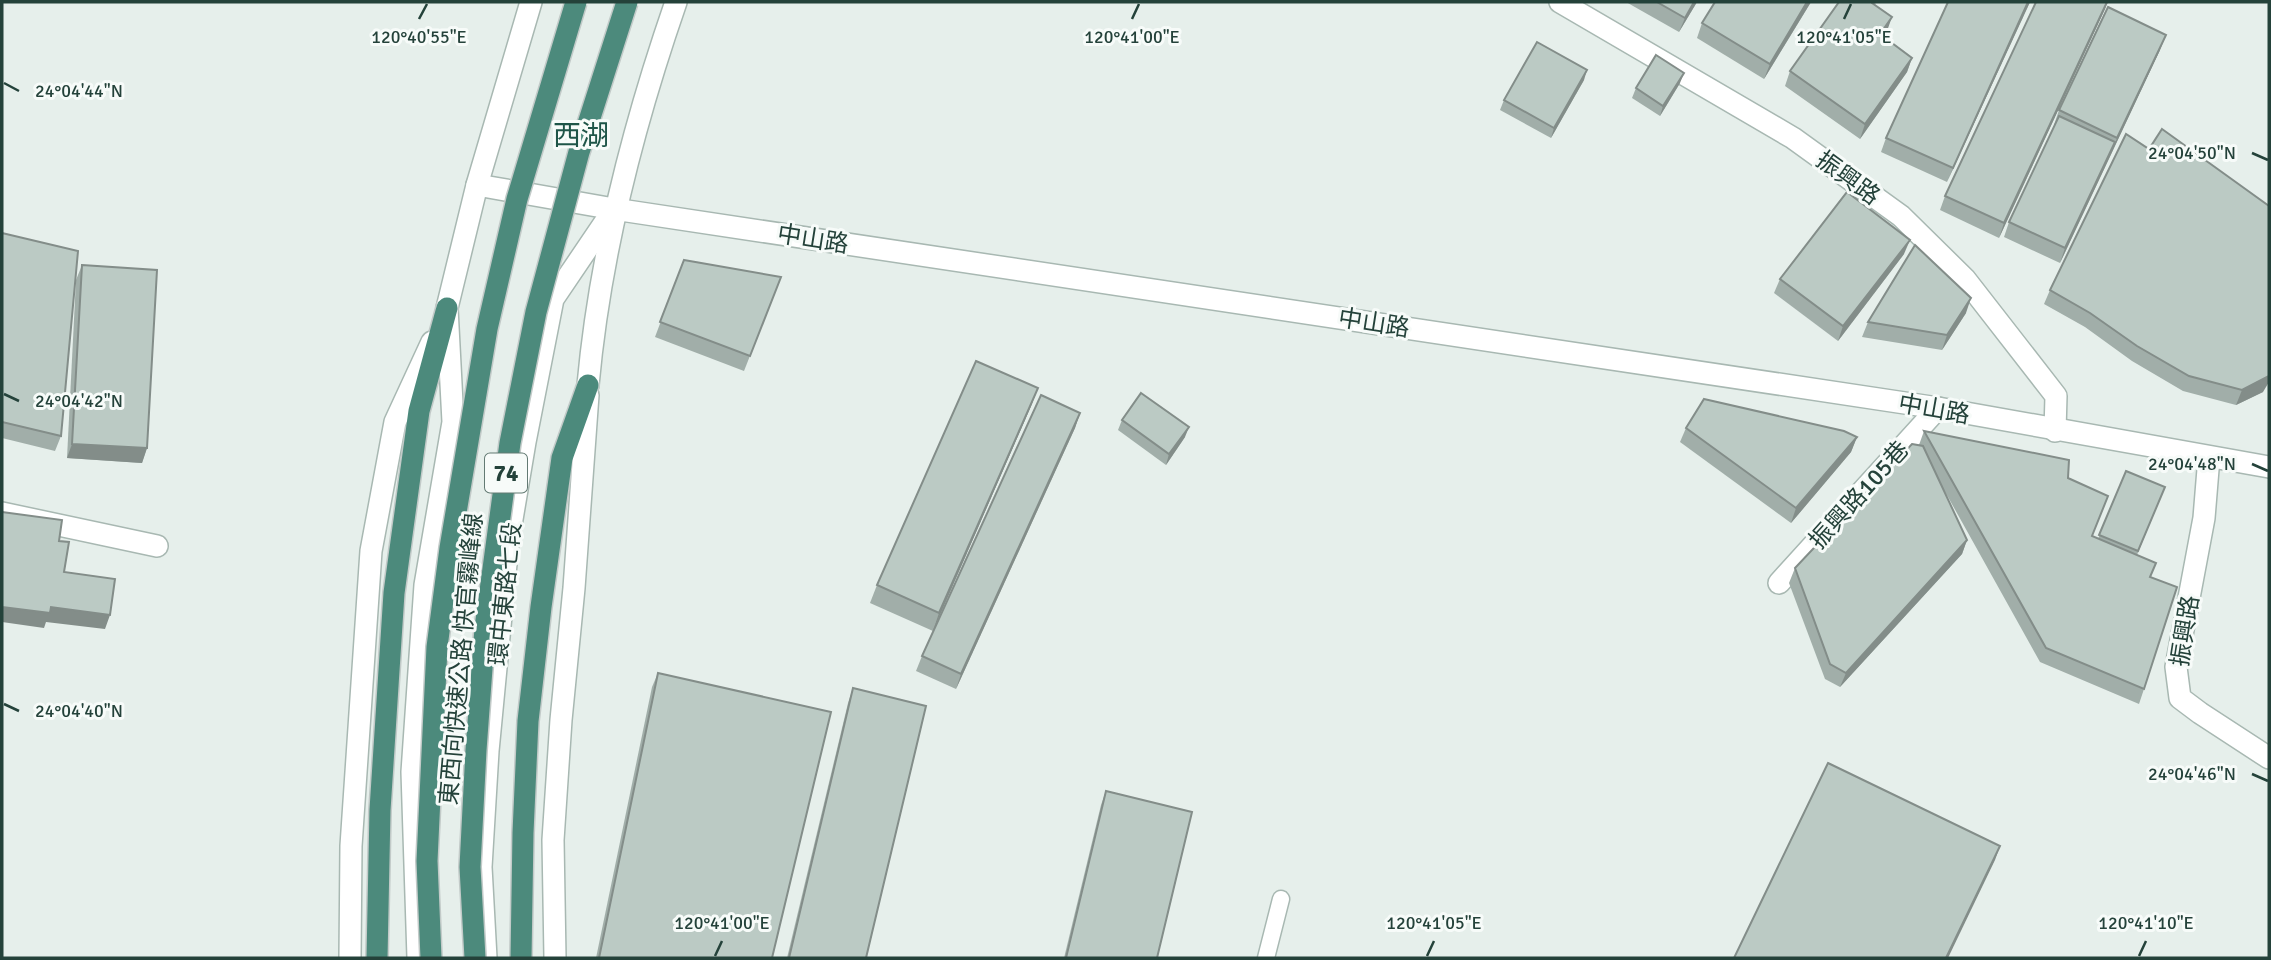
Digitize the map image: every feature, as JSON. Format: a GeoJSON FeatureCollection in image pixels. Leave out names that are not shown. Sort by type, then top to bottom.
{"type":"FeatureCollection","features":[{"type":"Feature","properties":{"kind":"highway","name":"東西向快速公路 快官霧峰線"},"geometry":{"type":"LineString","coordinates":[[430,958],[427,861],[437,647],[452,536],[487,329],[514,212],[576,2]]}},
{"type":"Feature","properties":{"kind":"highway","name":"東西向快速公路 快官霧峰線"},"geometry":{"type":"LineString","coordinates":[[475,958],[470,867],[475,750],[485,628],[510,443],[536,312],[579,152],[627,2]]}},
{"type":"Feature","properties":{"kind":"highway"},"geometry":{"type":"LineString","coordinates":[[377,958],[380,810],[394,593],[419,411],[447,308]]}},
{"type":"Feature","properties":{"kind":"highway"},"geometry":{"type":"LineString","coordinates":[[522,958],[523,833],[528,721],[562,458],[589,385]]}},
{"type":"Feature","properties":{"kind":"street"},"geometry":{"type":"LineString","coordinates":[[350,958],[351,846],[372,551],[395,422],[447,308],[477,185],[530,2]]}},
{"type":"Feature","properties":{"kind":"street","name":"環中東路七段"},"geometry":{"type":"LineString","coordinates":[[555,958],[553,840],[592,342],[614,209],[648,84],[676,2]]}},
{"type":"Feature","properties":{"kind":"street","name":"振興路"},"geometry":{"type":"LineString","coordinates":[[1560,2],[1793,138],[1901,216],[1965,279],[2056,396],[2055,430]]}},
{"type":"Feature","properties":{"kind":"street","name":"中山路"},"geometry":{"type":"LineString","coordinates":[[477,185],[614,209],[1938,408],[2269,467]]}},
{"type":"Feature","properties":{"kind":"street","name":"環中東路七段"},"geometry":{"type":"LineString","coordinates":[[486,958],[481,867],[488,751],[508,543],[525,442],[552,299],[614,209]]}},
{"type":"Feature","properties":{"kind":"street"},"geometry":{"type":"LineString","coordinates":[[418,958],[412,772],[425,585],[453,422],[447,308]]}},
{"type":"Feature","properties":{"kind":"street","name":"振興路105巷"},"geometry":{"type":"LineString","coordinates":[[1779,583],[1938,408]]}},
{"type":"Feature","properties":{"kind":"street","name":"振興路"},"geometry":{"type":"LineString","coordinates":[[2209,457],[2204,517],[2176,667],[2180,698],[2269,758]]}},
{"type":"Feature","properties":{"kind":"street"},"geometry":{"type":"LineString","coordinates":[[2,513],[157,546]]}},
{"type":"Feature","properties":{"kind":"lane"},"geometry":{"type":"LineString","coordinates":[[1266,958],[1281,899]]}},
{"type":"Feature","properties":{"kind":"building"},"geometry":{"type":"Polygon","coordinates":[[[1657,2],[1694,2],[1685,18],[1657,2]]]}},
{"type":"Feature","properties":{"kind":"building"},"geometry":{"type":"Polygon","coordinates":[[[1715,2],[1807,2],[1770,64],[1702,23],[1715,2]]]}},
{"type":"Feature","properties":{"kind":"building"},"geometry":{"type":"Polygon","coordinates":[[[1839,2],[1872,2],[1892,17],[1880,34],[1912,58],[1865,124],[1790,71],[1839,2]]]}},
{"type":"Feature","properties":{"kind":"building"},"geometry":{"type":"Polygon","coordinates":[[[1948,2],[2028,2],[1953,168],[1886,138],[1948,2]]]}},
{"type":"Feature","properties":{"kind":"building"},"geometry":{"type":"Polygon","coordinates":[[[2036,2],[2107,2],[2004,223],[1945,196],[2036,2]]]}},
{"type":"Feature","properties":{"kind":"building"},"geometry":{"type":"Polygon","coordinates":[[[2108,7],[2166,35],[2117,138],[2059,110],[2108,7]]]}},
{"type":"Feature","properties":{"kind":"building"},"geometry":{"type":"Polygon","coordinates":[[[1537,42],[1587,70],[1554,128],[1504,100],[1537,42]]]}},
{"type":"Feature","properties":{"kind":"building"},"geometry":{"type":"Polygon","coordinates":[[[1656,55],[1684,73],[1663,106],[1636,88],[1656,55]]]}},
{"type":"Feature","properties":{"kind":"building"},"geometry":{"type":"Polygon","coordinates":[[[2059,116],[2115,142],[2065,248],[2009,222],[2059,116]]]}},
{"type":"Feature","properties":{"kind":"building"},"geometry":{"type":"Polygon","coordinates":[[[2162,129],[2269,206],[2269,376],[2242,390],[2189,376],[2050,290],[2126,134],[2149,149],[2162,129]]]}},
{"type":"Feature","properties":{"kind":"building"},"geometry":{"type":"Polygon","coordinates":[[[1847,192],[1910,240],[1843,326],[1780,279],[1847,192]]]}},
{"type":"Feature","properties":{"kind":"building"},"geometry":{"type":"Polygon","coordinates":[[[2,233],[78,251],[61,436],[2,422],[2,233]]]}},
{"type":"Feature","properties":{"kind":"building"},"geometry":{"type":"Polygon","coordinates":[[[1915,245],[1971,298],[1947,335],[1868,322],[1915,245]]]}},
{"type":"Feature","properties":{"kind":"building"},"geometry":{"type":"Polygon","coordinates":[[[684,260],[781,277],[750,356],[660,322],[684,260]]]}},
{"type":"Feature","properties":{"kind":"building"},"geometry":{"type":"Polygon","coordinates":[[[82,265],[157,270],[147,448],[72,444],[82,265]]]}},
{"type":"Feature","properties":{"kind":"building"},"geometry":{"type":"Polygon","coordinates":[[[976,361],[1038,388],[939,613],[877,585],[976,361]]]}},
{"type":"Feature","properties":{"kind":"building"},"geometry":{"type":"Polygon","coordinates":[[[1141,393],[1189,427],[1169,454],[1122,420],[1141,393]]]}},
{"type":"Feature","properties":{"kind":"building"},"geometry":{"type":"Polygon","coordinates":[[[1041,395],[1080,413],[961,674],[922,656],[1041,395]]]}},
{"type":"Feature","properties":{"kind":"building"},"geometry":{"type":"Polygon","coordinates":[[[1704,399],[1844,431],[1857,437],[1796,508],[1686,428],[1704,399]]]}},
{"type":"Feature","properties":{"kind":"building"},"geometry":{"type":"Polygon","coordinates":[[[1924,431],[2069,460],[2068,478],[2108,496],[2092,536],[2156,563],[2150,577],[2177,587],[2144,689],[2046,648],[1924,431]]]}},
{"type":"Feature","properties":{"kind":"building"},"geometry":{"type":"Polygon","coordinates":[[[1912,444],[1923,446],[1967,540],[1846,673],[1830,664],[1795,568],[1912,444]]]}},
{"type":"Feature","properties":{"kind":"building"},"geometry":{"type":"Polygon","coordinates":[[[2126,471],[2165,487],[2138,551],[2099,535],[2126,471]]]}},
{"type":"Feature","properties":{"kind":"building"},"geometry":{"type":"Polygon","coordinates":[[[2,512],[62,520],[59,541],[69,542],[64,572],[115,579],[110,615],[51,607],[50,613],[2,607],[2,512]]]}},
{"type":"Feature","properties":{"kind":"building"},"geometry":{"type":"Polygon","coordinates":[[[658,673],[831,712],[772,958],[599,958],[658,673]]]}},
{"type":"Feature","properties":{"kind":"building"},"geometry":{"type":"Polygon","coordinates":[[[853,688],[926,706],[866,958],[789,958],[853,688]]]}},
{"type":"Feature","properties":{"kind":"building"},"geometry":{"type":"Polygon","coordinates":[[[1828,763],[2000,846],[1946,958],[1734,958],[1828,763]]]}},
{"type":"Feature","properties":{"kind":"building"},"geometry":{"type":"Polygon","coordinates":[[[1106,791],[1192,812],[1157,958],[1066,958],[1106,791]]]}},
{"type":"Feature","properties":{"kind":"district","name":"西湖"},"geometry":{"type":"Point","coordinates":[581,136]}}]}
